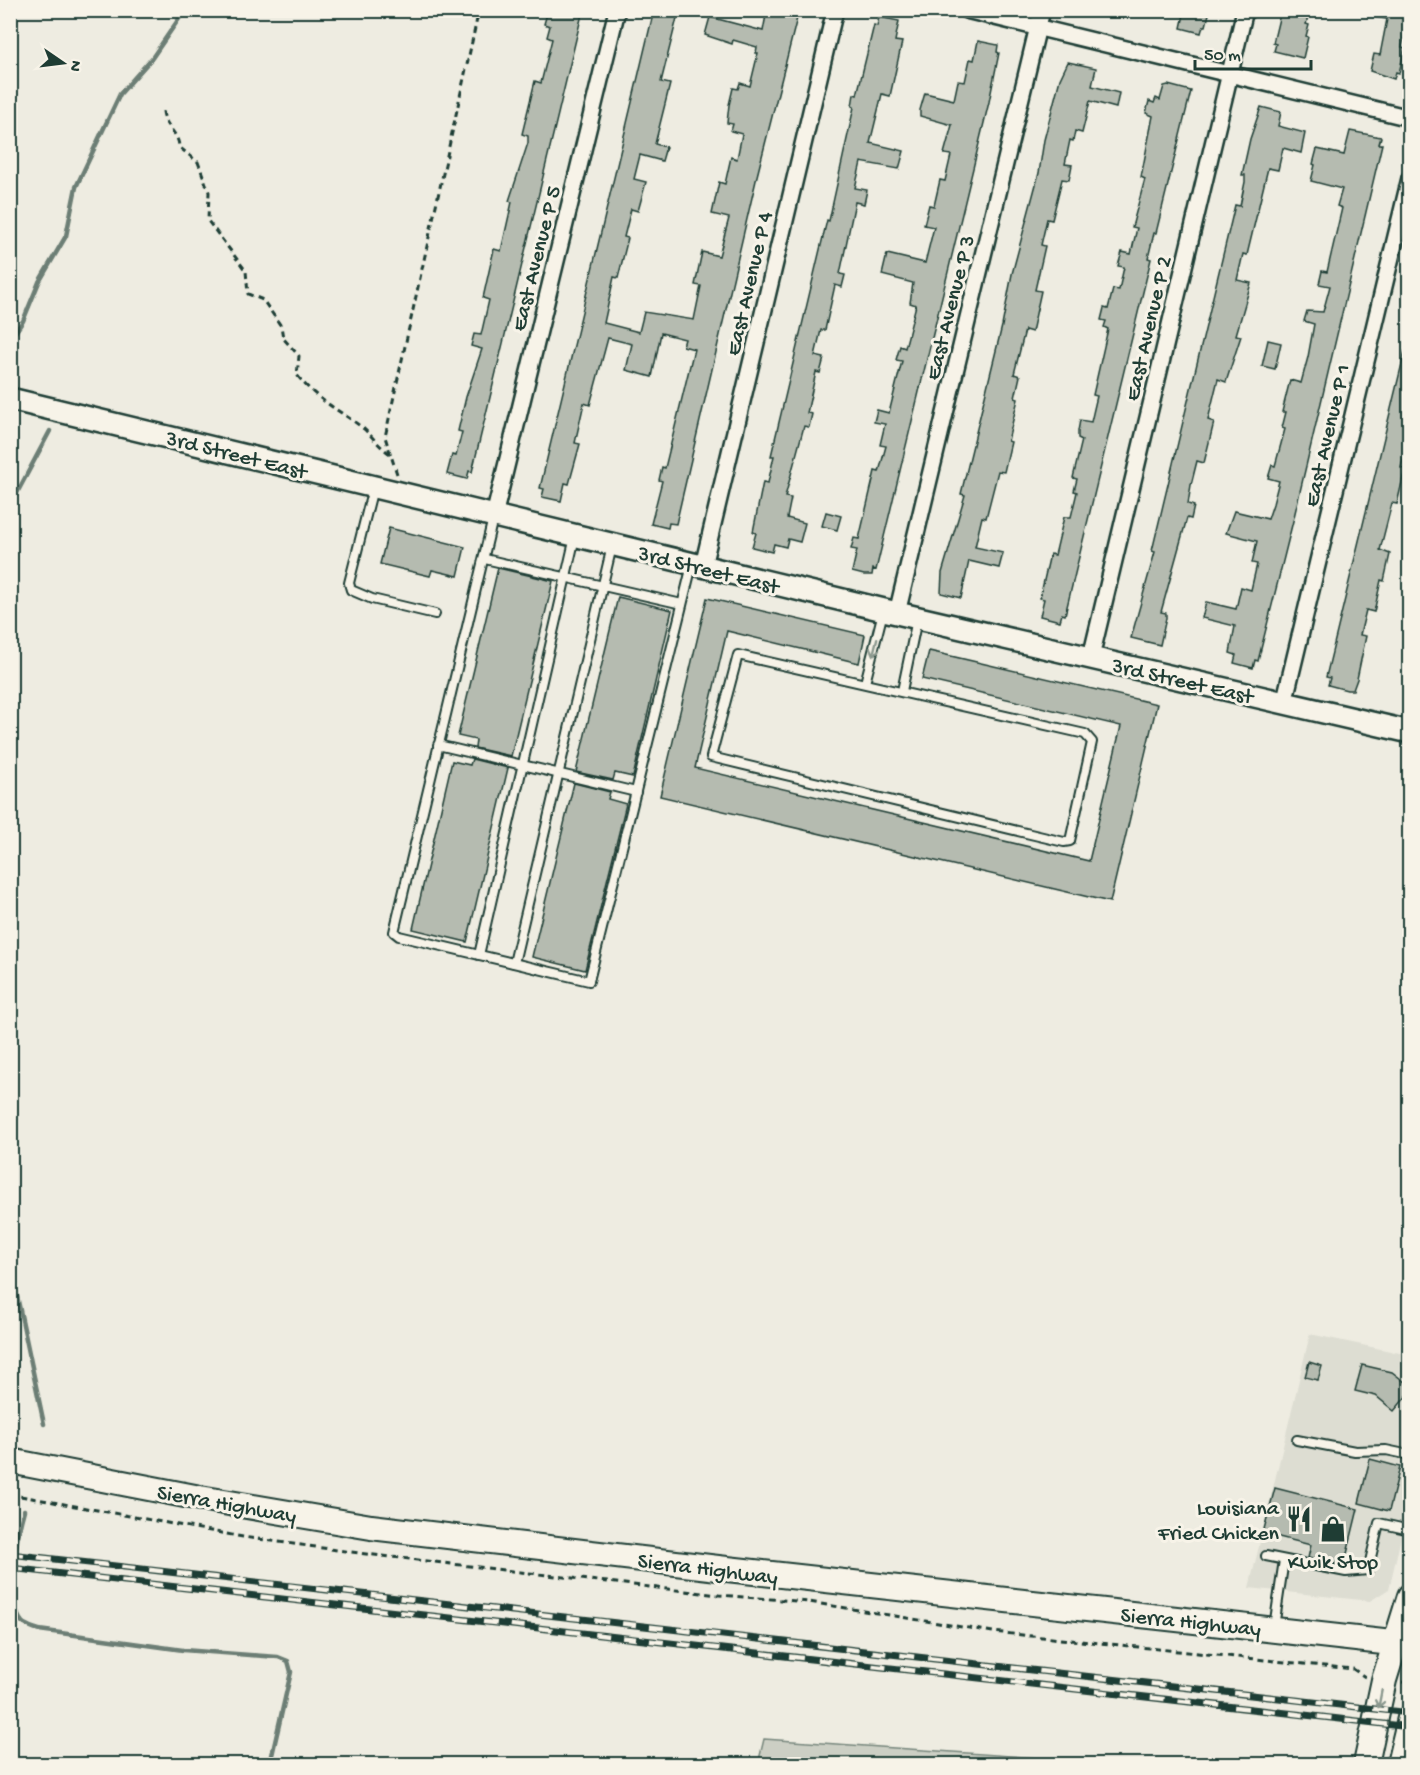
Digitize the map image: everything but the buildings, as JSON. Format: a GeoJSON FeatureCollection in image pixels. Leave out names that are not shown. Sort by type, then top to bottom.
{"type":"FeatureCollection","features":[{"type":"Feature","properties":{"kind":"main road","name":"Sierra Highway"},"geometry":{"type":"LineString","coordinates":[[10,1461],[200,1498],[371,1527],[1403,1644]]}},
{"type":"Feature","properties":{"kind":"main road"},"geometry":{"type":"LineString","coordinates":[[1366,1764],[1384,1680],[1403,1644],[1410,1596]]}},
{"type":"Feature","properties":{"kind":"main road"},"geometry":{"type":"LineString","coordinates":[[1399,1764],[1410,1718]]}},
{"type":"Feature","properties":{"kind":"street","name":"East Avenue P 5"},"geometry":{"type":"LineString","coordinates":[[494,516],[617,10]]}},
{"type":"Feature","properties":{"kind":"street","name":"East Avenue P 4"},"geometry":{"type":"LineString","coordinates":[[698,565],[835,10]]}},
{"type":"Feature","properties":{"kind":"street"},"geometry":{"type":"LineString","coordinates":[[966,10],[1410,118]]}},
{"type":"Feature","properties":{"kind":"street","name":"East Avenue P 3"},"geometry":{"type":"LineString","coordinates":[[899,614],[1042,10]]}},
{"type":"Feature","properties":{"kind":"street","name":"East Avenue P 2"},"geometry":{"type":"LineString","coordinates":[[1091,657],[1245,10]]}},
{"type":"Feature","properties":{"kind":"street","name":"East Avenue P 1"},"geometry":{"type":"LineString","coordinates":[[1284,703],[1410,177]]}},
{"type":"Feature","properties":{"kind":"street","name":"3rd Street East"},"geometry":{"type":"LineString","coordinates":[[10,399],[899,614],[1410,732]]}},
{"type":"Feature","properties":{"kind":"lane"},"geometry":{"type":"LineString","coordinates":[[373,486],[349,583],[351,590],[372,599],[435,614]]}},
{"type":"Feature","properties":{"kind":"lane"},"geometry":{"type":"LineString","coordinates":[[494,516],[394,932],[399,936],[589,981],[682,604],[698,565]]}},
{"type":"Feature","properties":{"kind":"lane"},"geometry":{"type":"LineString","coordinates":[[479,955],[575,535]]}},
{"type":"Feature","properties":{"kind":"lane"},"geometry":{"type":"LineString","coordinates":[[514,963],[601,586],[613,544]]}},
{"type":"Feature","properties":{"kind":"lane"},"geometry":{"type":"LineString","coordinates":[[485,559],[682,604]]}},
{"type":"Feature","properties":{"kind":"lane"},"geometry":{"type":"LineString","coordinates":[[866,683],[899,614]]}},
{"type":"Feature","properties":{"kind":"lane"},"geometry":{"type":"LineString","coordinates":[[899,614],[902,691]]}},
{"type":"Feature","properties":{"kind":"lane"},"geometry":{"type":"LineString","coordinates":[[738,655],[902,691],[1090,737],[1092,742],[1070,841],[1064,842],[1036,836],[711,757],[738,655]]}},
{"type":"Feature","properties":{"kind":"lane"},"geometry":{"type":"LineString","coordinates":[[438,746],[558,772],[636,792]]}},
{"type":"Feature","properties":{"kind":"lane"},"geometry":{"type":"LineString","coordinates":[[1297,1440],[1355,1451],[1386,1450],[1410,1455]]}},
{"type":"Feature","properties":{"kind":"lane"},"geometry":{"type":"LineString","coordinates":[[1266,1557],[1346,1572],[1368,1570],[1379,1523],[1410,1530]]}},
{"type":"Feature","properties":{"kind":"lane"},"geometry":{"type":"LineString","coordinates":[[1273,1629],[1284,1560]]}},
{"type":"Feature","properties":{"kind":"path"},"geometry":{"type":"LineString","coordinates":[[401,493],[385,437],[479,10]]}},
{"type":"Feature","properties":{"kind":"path"},"geometry":{"type":"LineString","coordinates":[[163,111],[164,120],[179,138],[179,147],[198,162],[208,192],[208,221],[246,271],[248,294],[263,300],[281,327],[283,338],[299,356],[297,375],[327,406],[365,430],[380,448],[392,455]]}},
{"type":"Feature","properties":{"kind":"path"},"geometry":{"type":"LineString","coordinates":[[10,1494],[243,1537],[355,1553],[719,1595],[809,1602],[993,1632],[1353,1669],[1368,1678]]}},
{"type":"Feature","properties":{"kind":"shaded area"},"geometry":{"type":"Polygon","coordinates":[[[1310,1334],[1409,1355],[1409,1503],[1389,1589],[1370,1601],[1249,1588],[1310,1334]]]}},
{"type":"Feature","properties":{"kind":"shaded area"},"geometry":{"type":"Polygon","coordinates":[[[764,1739],[1096,1762],[1095,1764],[758,1764],[764,1739]]]}},
{"type":"Feature","properties":{"kind":"waterway"},"geometry":{"type":"LineString","coordinates":[[10,340],[23,321],[39,282],[66,236],[76,187],[120,94],[152,58],[185,10]]}},
{"type":"Feature","properties":{"kind":"waterway"},"geometry":{"type":"LineString","coordinates":[[10,506],[50,431]]}},
{"type":"Feature","properties":{"kind":"waterway"},"geometry":{"type":"LineString","coordinates":[[10,1263],[44,1424]]}},
{"type":"Feature","properties":{"kind":"waterway"},"geometry":{"type":"LineString","coordinates":[[24,1510],[18,1535],[13,1584],[17,1612],[26,1625],[39,1630],[183,1650],[278,1657],[288,1661],[291,1672],[270,1764]]}},
{"type":"Feature","properties":{"kind":"railway"},"geometry":{"type":"LineString","coordinates":[[10,1554],[1410,1713]]}},
{"type":"Feature","properties":{"kind":"railway"},"geometry":{"type":"LineString","coordinates":[[10,1568],[1410,1727]]}},
{"type":"Feature","properties":{"kind":"place","name":"Louisiana Fried Chicken"},"geometry":{"type":"Point","coordinates":[1299,1519]}},
{"type":"Feature","properties":{"kind":"place","name":"Kwik Stop"},"geometry":{"type":"Point","coordinates":[1333,1529]}}]}
